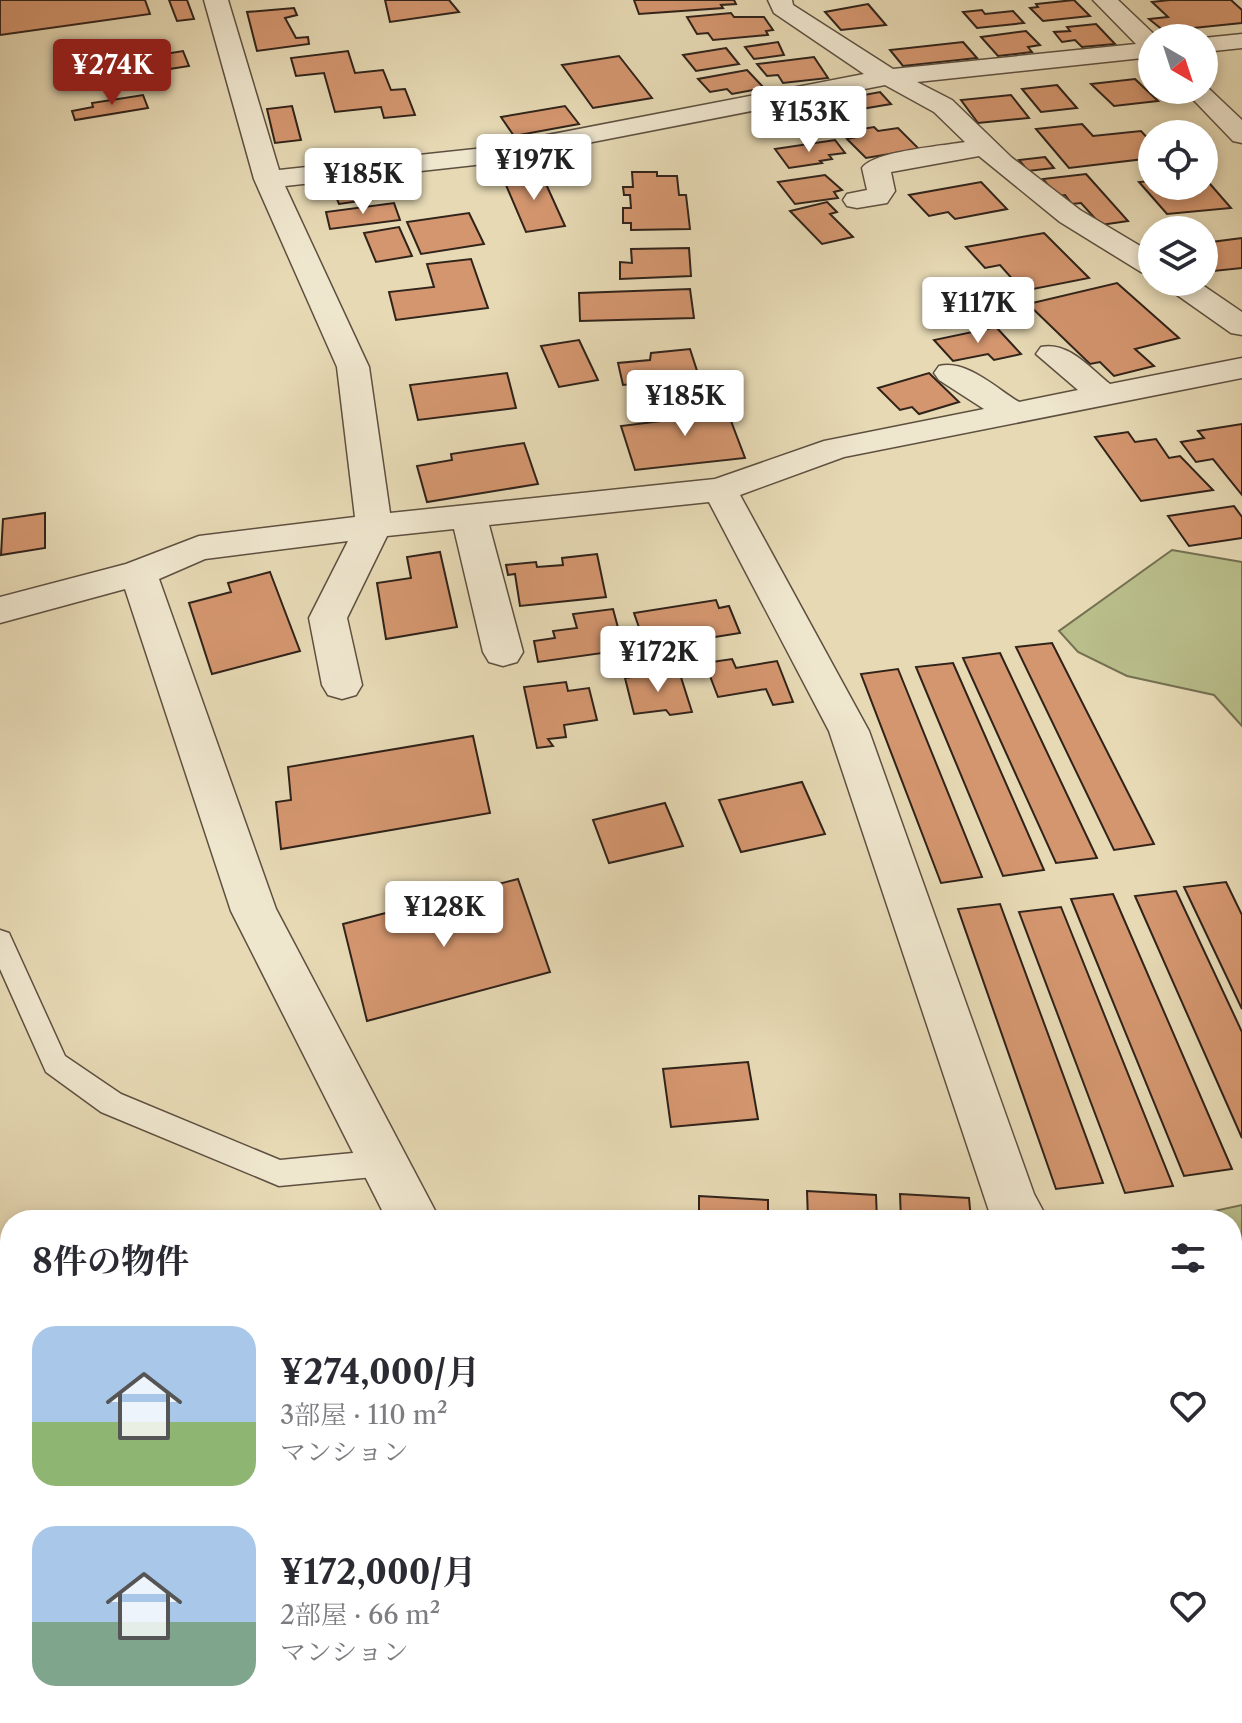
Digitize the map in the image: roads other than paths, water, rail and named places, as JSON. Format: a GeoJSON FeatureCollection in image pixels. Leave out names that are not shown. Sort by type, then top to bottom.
{"type":"FeatureCollection","features":[{"type":"Feature","properties":{"kind":"street"},"geometry":{"type":"LineString","coordinates":[[216,0],[268,179],[353,367],[374,526],[328,618],[342,685]]}},
{"type":"Feature","properties":{"kind":"street"},"geometry":{"type":"LineString","coordinates":[[780,0],[782,8],[822,36],[888,77],[943,106],[985,147],[1070,216],[1138,257]]}},
{"type":"Feature","properties":{"kind":"street"},"geometry":{"type":"LineString","coordinates":[[1105,0],[1138,34]]}},
{"type":"Feature","properties":{"kind":"street"},"geometry":{"type":"LineString","coordinates":[[1218,44],[1242,41]]}},
{"type":"Feature","properties":{"kind":"street"},"geometry":{"type":"LineString","coordinates":[[268,179],[475,157],[888,77],[1138,50]]}},
{"type":"Feature","properties":{"kind":"street"},"geometry":{"type":"LineString","coordinates":[[1218,100],[1242,103]]}},
{"type":"Feature","properties":{"kind":"street"},"geometry":{"type":"LineString","coordinates":[[1211,104],[1242,135]]}},
{"type":"Feature","properties":{"kind":"street"},"geometry":{"type":"LineString","coordinates":[[857,200],[877,197],[881,191],[876,168],[985,147]]}},
{"type":"Feature","properties":{"kind":"street"},"geometry":{"type":"LineString","coordinates":[[1198,296],[1242,326]]}},
{"type":"Feature","properties":{"kind":"street"},"geometry":{"type":"LineString","coordinates":[[1052,354],[1104,395]]}},
{"type":"Feature","properties":{"kind":"street"},"geometry":{"type":"LineString","coordinates":[[0,610],[138,573],[199,548],[374,526],[720,490],[836,448],[1242,368]]}},
{"type":"Feature","properties":{"kind":"street"},"geometry":{"type":"LineString","coordinates":[[950,373],[1014,413]]}},
{"type":"Feature","properties":{"kind":"street"},"geometry":{"type":"LineString","coordinates":[[720,490],[849,731],[1014,1210]]}},
{"type":"Feature","properties":{"kind":"street"},"geometry":{"type":"LineString","coordinates":[[469,516],[503,652]]}},
{"type":"Feature","properties":{"kind":"street"},"geometry":{"type":"LineString","coordinates":[[138,573],[254,911],[409,1210]]}},
{"type":"Feature","properties":{"kind":"lane"},"geometry":{"type":"LineString","coordinates":[[0,940],[55,1064],[111,1103],[279,1173],[384,1163]]}}]}
